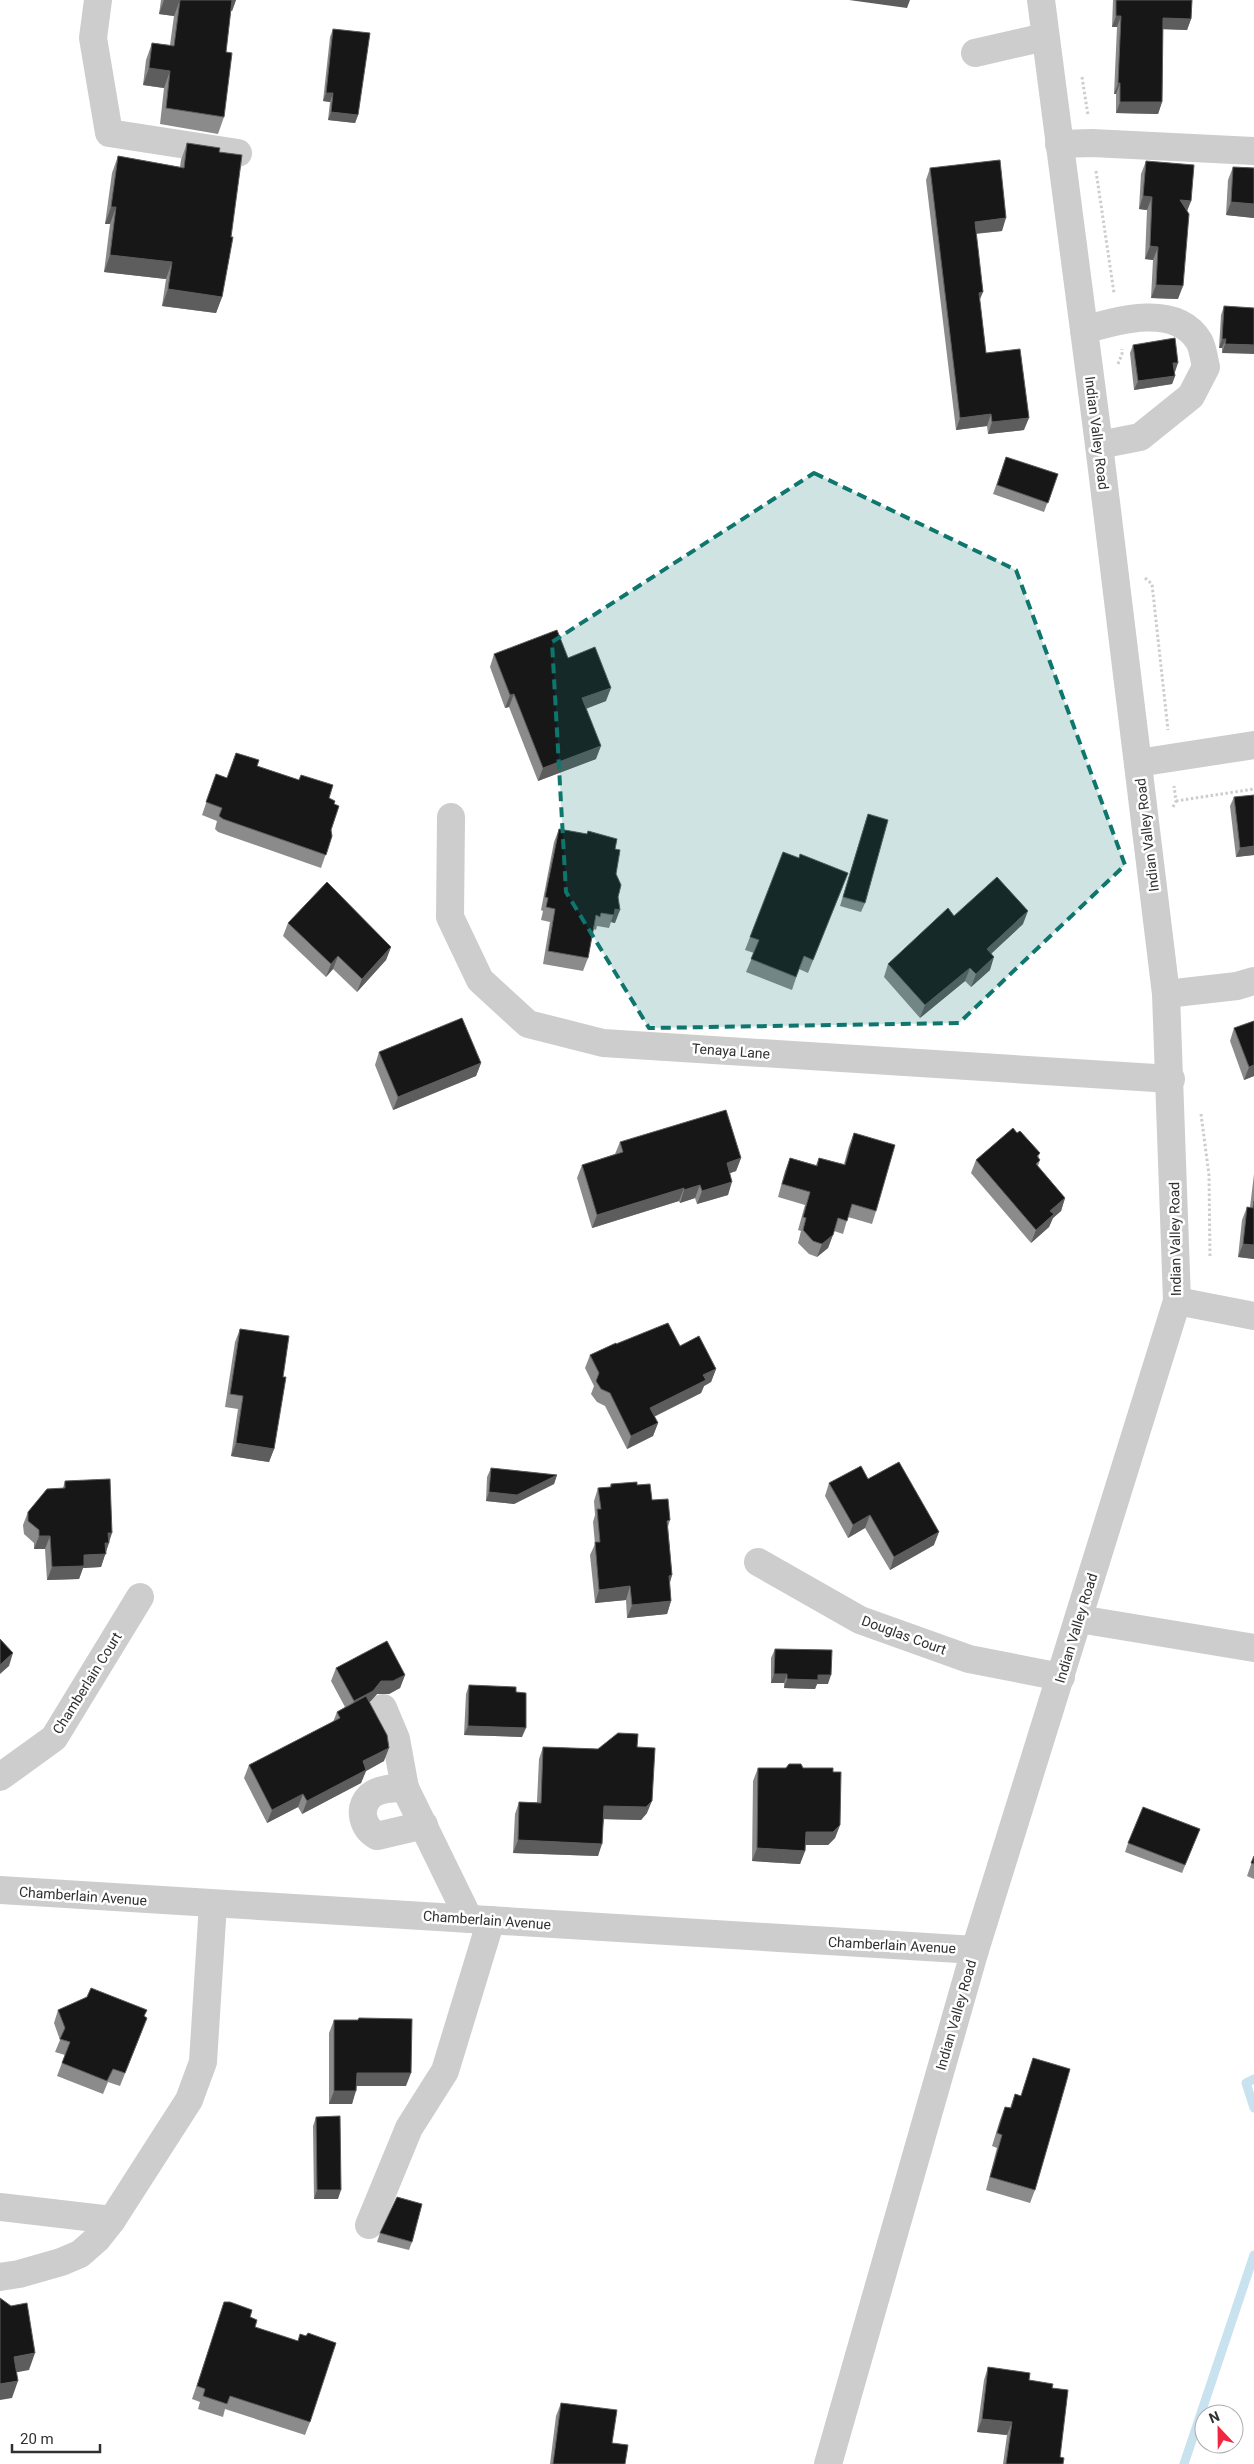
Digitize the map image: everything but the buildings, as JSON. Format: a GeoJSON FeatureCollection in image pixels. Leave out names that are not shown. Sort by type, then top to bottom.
{"type":"FeatureCollection","features":[{"type":"Feature","properties":{"kind":"street"},"geometry":{"type":"LineString","coordinates":[[98,0],[94,38],[110,133],[238,153]]}},
{"type":"Feature","properties":{"kind":"street","name":"Indian Valley Road"},"geometry":{"type":"LineString","coordinates":[[828,2464],[975,1950],[1080,1619],[1177,1301],[1171,1079],[1166,994],[1099,445],[1041,0]]}},
{"type":"Feature","properties":{"kind":"street"},"geometry":{"type":"LineString","coordinates":[[975,53],[1045,37]]}},
{"type":"Feature","properties":{"kind":"street"},"geometry":{"type":"LineString","coordinates":[[1060,144],[1092,143],[1254,150]]}},
{"type":"Feature","properties":{"kind":"street"},"geometry":{"type":"LineString","coordinates":[[1084,330],[1118,320],[1157,318],[1182,324],[1200,341],[1206,367],[1191,396],[1140,437],[1099,445]]}},
{"type":"Feature","properties":{"kind":"street"},"geometry":{"type":"LineString","coordinates":[[1138,763],[1254,745]]}},
{"type":"Feature","properties":{"kind":"street","name":"Tenaya Lane"},"geometry":{"type":"LineString","coordinates":[[451,817],[450,917],[480,980],[528,1024],[603,1042],[1171,1079]]}},
{"type":"Feature","properties":{"kind":"street"},"geometry":{"type":"LineString","coordinates":[[1166,994],[1237,986],[1254,981]]}},
{"type":"Feature","properties":{"kind":"street"},"geometry":{"type":"LineString","coordinates":[[1177,1301],[1254,1316]]}},
{"type":"Feature","properties":{"kind":"street","name":"Douglas Court"},"geometry":{"type":"LineString","coordinates":[[758,1562],[860,1620],[969,1659],[1061,1677]]}},
{"type":"Feature","properties":{"kind":"street","name":"Chamberlain Court"},"geometry":{"type":"LineString","coordinates":[[0,1777],[54,1738],[140,1597]]}},
{"type":"Feature","properties":{"kind":"street"},"geometry":{"type":"LineString","coordinates":[[1080,1619],[1254,1648]]}},
{"type":"Feature","properties":{"kind":"street"},"geometry":{"type":"LineString","coordinates":[[369,2225],[409,2128],[445,2071],[480,1920],[424,1825],[405,1788],[396,1738],[382,1708]]}},
{"type":"Feature","properties":{"kind":"street"},"geometry":{"type":"LineString","coordinates":[[405,1788],[386,1789],[371,1795],[363,1807],[363,1820],[368,1831],[377,1836],[424,1825]]}},
{"type":"Feature","properties":{"kind":"street","name":"Chamberlain Avenue"},"geometry":{"type":"LineString","coordinates":[[0,1890],[975,1950]]}},
{"type":"Feature","properties":{"kind":"street"},"geometry":{"type":"LineString","coordinates":[[0,2277],[19,2274],[80,2254],[97,2240],[112,2220],[189,2100],[203,2062],[213,1904]]}},
{"type":"Feature","properties":{"kind":"street"},"geometry":{"type":"LineString","coordinates":[[0,2207],[112,2220]]}},
{"type":"Feature","properties":{"kind":"path"},"geometry":{"type":"LineString","coordinates":[[1176,801],[1254,789]]}},
{"type":"Feature","properties":{"kind":"highlighted area"},"geometry":{"type":"Polygon","coordinates":[[[814,473],[1016,570],[1125,865],[959,1023],[649,1028],[566,892],[552,642],[814,473]]]}},
{"type":"Feature","properties":{"kind":"waterway"},"geometry":{"type":"LineString","coordinates":[[1254,2079],[1246,2083],[1254,2108]]}},
{"type":"Feature","properties":{"kind":"waterway"},"geometry":{"type":"LineString","coordinates":[[1184,2464],[1254,2255]]}}]}
